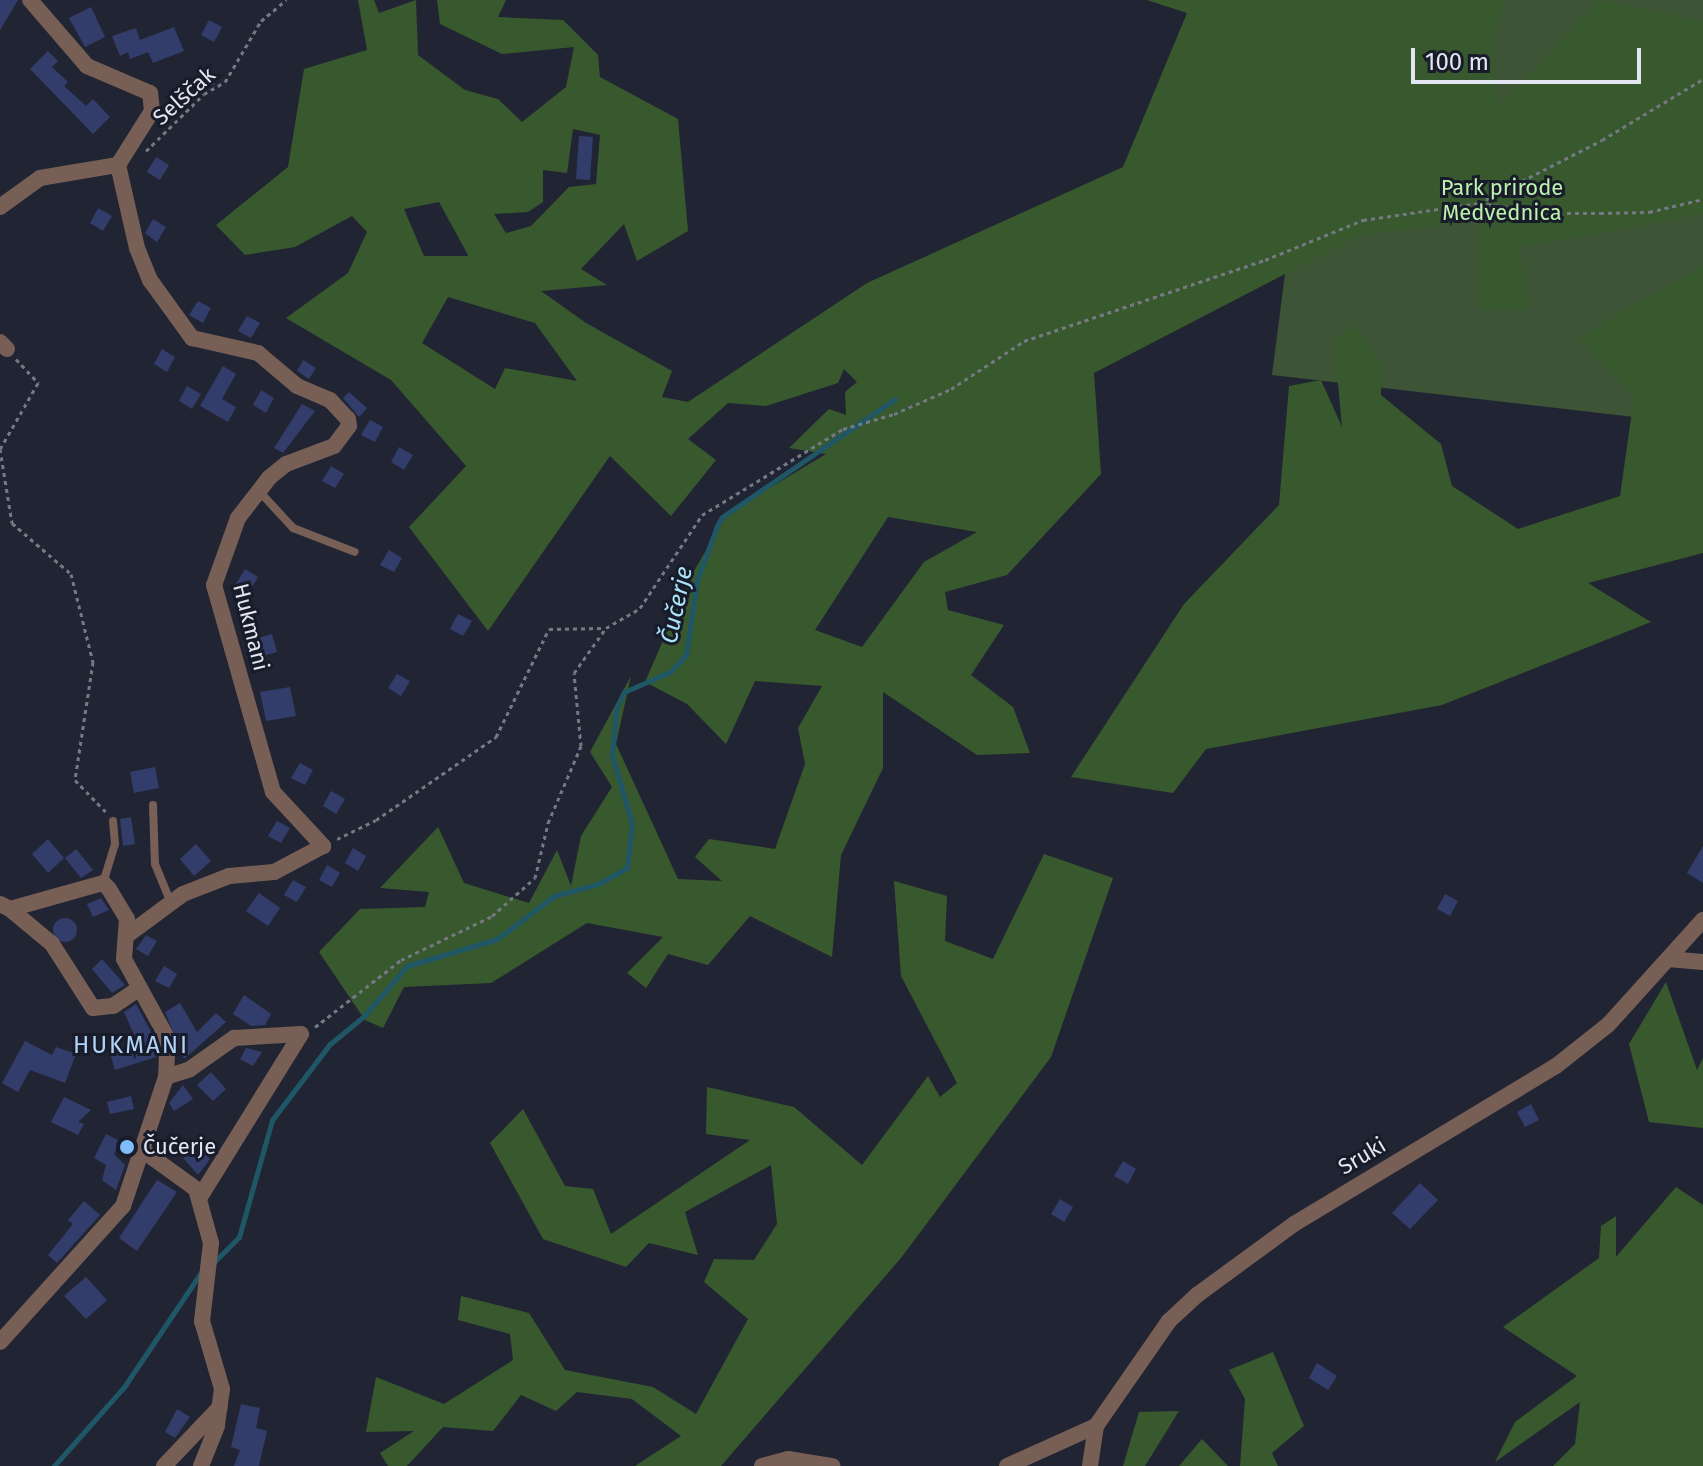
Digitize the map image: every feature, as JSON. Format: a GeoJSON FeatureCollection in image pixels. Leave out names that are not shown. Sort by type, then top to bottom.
{"type":"FeatureCollection","features":[{"type":"Feature","properties":{"kind":"street"},"geometry":{"type":"LineString","coordinates":[[0,207],[40,178],[118,165],[149,122],[150,93],[87,66],[30,0]]}},
{"type":"Feature","properties":{"kind":"street","name":"Hukmani"},"geometry":{"type":"LineString","coordinates":[[118,165],[137,248],[150,280],[192,338],[258,353],[297,386],[330,400],[348,419],[334,446],[286,464],[259,491],[238,518],[214,585],[273,792],[323,846]]}},
{"type":"Feature","properties":{"kind":"street"},"geometry":{"type":"LineString","coordinates":[[129,934],[171,903],[229,876],[274,872],[323,846]]}},
{"type":"Feature","properties":{"kind":"street"},"geometry":{"type":"LineString","coordinates":[[0,1342],[123,1206],[166,1077],[165,1034],[124,959],[129,934],[122,907],[103,883],[5,906]]}},
{"type":"Feature","properties":{"kind":"street"},"geometry":{"type":"LineString","coordinates":[[5,906],[52,944],[93,1008],[113,1006],[140,988]]}},
{"type":"Feature","properties":{"kind":"street","name":"Sruki"},"geometry":{"type":"LineString","coordinates":[[1090,1466],[1096,1426],[1169,1321],[1197,1295],[1294,1224],[1556,1066],[1608,1025],[1703,920]]}},
{"type":"Feature","properties":{"kind":"street"},"geometry":{"type":"LineString","coordinates":[[1668,959],[1703,962]]}},
{"type":"Feature","properties":{"kind":"street"},"geometry":{"type":"LineString","coordinates":[[166,1077],[190,1069],[234,1038],[301,1034]]}},
{"type":"Feature","properties":{"kind":"street"},"geometry":{"type":"LineString","coordinates":[[200,1197],[301,1034]]}},
{"type":"Feature","properties":{"kind":"street"},"geometry":{"type":"LineString","coordinates":[[142,1150],[187,1182],[200,1197],[211,1263],[202,1321],[221,1376],[220,1407],[208,1461]]}},
{"type":"Feature","properties":{"kind":"street"},"geometry":{"type":"LineString","coordinates":[[164,1466],[220,1407]]}},
{"type":"Feature","properties":{"kind":"street"},"geometry":{"type":"LineString","coordinates":[[1007,1466],[1096,1426]]}},
{"type":"Feature","properties":{"kind":"street"},"geometry":{"type":"LineString","coordinates":[[762,1466],[788,1459],[832,1466]]}},
{"type":"Feature","properties":{"kind":"lane"},"geometry":{"type":"LineString","coordinates":[[259,491],[293,528],[355,552]]}},
{"type":"Feature","properties":{"kind":"lane"},"geometry":{"type":"LineString","coordinates":[[153,805],[155,864],[171,903]]}},
{"type":"Feature","properties":{"kind":"lane"},"geometry":{"type":"LineString","coordinates":[[103,883],[113,852],[113,821]]}},
{"type":"Feature","properties":{"kind":"path","name":"Selščak"},"geometry":{"type":"LineString","coordinates":[[118,165],[148,149],[204,94],[225,82],[254,31],[286,0]]}},
{"type":"Feature","properties":{"kind":"path"},"geometry":{"type":"LineString","coordinates":[[1479,203],[1602,140],[1703,79]]}},
{"type":"Feature","properties":{"kind":"path"},"geometry":{"type":"LineString","coordinates":[[301,1034],[353,1002],[401,960],[492,916],[535,878],[548,823],[581,746],[574,673],[606,628],[640,608],[702,515],[843,429],[894,414],[951,389],[1024,341],[1066,324],[1265,260],[1363,220],[1479,203],[1551,213],[1600,213],[1649,212],[1703,199]]}},
{"type":"Feature","properties":{"kind":"path"},"geometry":{"type":"LineString","coordinates":[[4,346],[38,383],[0,449],[12,523],[71,574],[93,662],[75,780],[113,821]]}},
{"type":"Feature","properties":{"kind":"path"},"geometry":{"type":"LineString","coordinates":[[323,846],[376,820],[496,737],[549,629],[606,628]]}},
{"type":"Feature","properties":{"kind":"green space"},"geometry":{"type":"Polygon","coordinates":[[[358,0],[374,0],[379,13],[416,0],[418,55],[465,90],[498,99],[522,122],[566,87],[574,47],[502,54],[440,24],[437,0],[506,0],[498,17],[563,20],[598,55],[600,77],[678,119],[688,231],[637,261],[624,224],[581,269],[607,285],[541,291],[586,323],[672,371],[662,397],[688,402],[867,283],[1123,167],[1187,13],[1147,0],[1505,0],[1492,44],[1499,107],[1600,0],[1703,21],[1703,214],[1520,247],[1528,309],[1479,310],[1481,221],[1360,235],[1094,373],[1101,474],[1007,575],[945,592],[948,610],[1004,625],[971,675],[1013,707],[1030,753],[977,755],[883,692],[883,768],[841,855],[832,957],[750,916],[708,965],[668,954],[646,988],[627,973],[663,937],[587,923],[491,983],[404,987],[383,1028],[365,1020],[319,952],[360,909],[425,907],[429,892],[380,888],[438,827],[464,883],[529,903],[557,850],[571,886],[581,836],[612,787],[590,752],[631,676],[616,744],[678,879],[722,881],[695,857],[709,839],[775,849],[805,764],[798,728],[822,686],[755,681],[726,744],[687,704],[645,682],[691,576],[728,513],[826,454],[789,448],[829,409],[846,415],[845,392],[857,382],[844,369],[838,383],[766,406],[728,403],[688,439],[716,460],[671,516],[610,456],[488,631],[409,527],[466,466],[391,380],[286,318],[348,273],[367,232],[352,216],[295,247],[245,255],[216,225],[288,167],[304,69],[367,50],[358,0]],[[573,129],[567,173],[543,170],[543,202],[528,212],[494,214],[506,233],[531,226],[569,187],[596,184],[600,135],[573,129]],[[439,202],[404,209],[424,256],[468,256],[439,202]],[[448,297],[422,343],[495,389],[505,368],[577,381],[535,323],[448,297]],[[888,517],[815,630],[862,647],[924,562],[977,532],[888,517]]]}},
{"type":"Feature","properties":{"kind":"green space","name":"Park prirode Medvednica"},"geometry":{"type":"Polygon","coordinates":[[[1320,0],[1703,0],[1703,425],[1272,375],[1320,0]]]}},
{"type":"Feature","properties":{"kind":"green space"},"geometry":{"type":"Polygon","coordinates":[[[1703,266],[1703,553],[1588,583],[1651,622],[1442,705],[1206,749],[1173,793],[1071,777],[1184,604],[1279,505],[1289,386],[1321,380],[1342,427],[1334,340],[1356,325],[1382,366],[1381,395],[1441,444],[1452,486],[1518,529],[1620,496],[1634,397],[1579,337],[1703,266]]]}},
{"type":"Feature","properties":{"kind":"green space"},"geometry":{"type":"Polygon","coordinates":[[[1044,854],[1113,878],[1051,1057],[901,1258],[721,1466],[635,1466],[681,1436],[632,1399],[577,1392],[556,1411],[521,1395],[493,1431],[443,1427],[407,1466],[388,1466],[380,1453],[414,1431],[366,1432],[376,1377],[444,1404],[513,1360],[510,1334],[458,1320],[461,1296],[529,1313],[565,1370],[653,1387],[696,1414],[748,1319],[704,1282],[714,1259],[754,1260],[777,1224],[771,1165],[685,1212],[698,1255],[649,1243],[626,1267],[543,1239],[490,1143],[523,1109],[565,1186],[593,1189],[611,1234],[750,1140],[706,1134],[707,1087],[794,1107],[862,1165],[928,1076],[940,1097],[957,1083],[901,976],[894,881],[947,896],[945,941],[993,959],[1044,854]]]}},
{"type":"Feature","properties":{"kind":"green space"},"geometry":{"type":"Polygon","coordinates":[[[1666,982],[1697,1070],[1703,1058],[1703,1128],[1649,1122],[1629,1044],[1666,982]]]}},
{"type":"Feature","properties":{"kind":"green space"},"geometry":{"type":"Polygon","coordinates":[[[1676,1187],[1703,1205],[1703,1466],[1553,1466],[1575,1444],[1580,1402],[1495,1462],[1515,1422],[1577,1376],[1503,1327],[1599,1258],[1601,1226],[1616,1216],[1616,1257],[1676,1187]]]}},
{"type":"Feature","properties":{"kind":"green space"},"geometry":{"type":"Polygon","coordinates":[[[1273,1352],[1304,1426],[1272,1453],[1278,1466],[1240,1466],[1245,1399],[1229,1370],[1273,1352]]]}},
{"type":"Feature","properties":{"kind":"green space"},"geometry":{"type":"Polygon","coordinates":[[[1179,1411],[1145,1466],[1123,1466],[1139,1412],[1179,1411]]]}},
{"type":"Feature","properties":{"kind":"green space"},"geometry":{"type":"Polygon","coordinates":[[[1202,1439],[1228,1466],[1179,1466],[1202,1439]]]}},
{"type":"Feature","properties":{"kind":"building"},"geometry":{"type":"Polygon","coordinates":[[[0,0],[18,0],[0,30],[0,0]]]}},
{"type":"Feature","properties":{"kind":"building"},"geometry":{"type":"Polygon","coordinates":[[[91,7],[105,37],[85,47],[69,18],[91,7]]]}},
{"type":"Feature","properties":{"kind":"building"},"geometry":{"type":"Polygon","coordinates":[[[209,20],[222,27],[214,42],[201,35],[209,20]]]}},
{"type":"Feature","properties":{"kind":"building"},"geometry":{"type":"Polygon","coordinates":[[[174,27],[184,51],[153,63],[148,52],[130,59],[128,52],[120,56],[112,36],[136,28],[140,40],[174,27]]]}},
{"type":"Feature","properties":{"kind":"building"},"geometry":{"type":"Polygon","coordinates":[[[48,51],[58,61],[52,67],[68,82],[64,86],[86,106],[93,99],[110,117],[93,134],[30,69],[48,51]]]}},
{"type":"Feature","properties":{"kind":"building"},"geometry":{"type":"Polygon","coordinates":[[[209,71],[215,84],[202,90],[196,77],[209,71]]]}},
{"type":"Feature","properties":{"kind":"building"},"geometry":{"type":"Polygon","coordinates":[[[579,136],[593,137],[590,180],[576,179],[579,136]]]}},
{"type":"Feature","properties":{"kind":"building"},"geometry":{"type":"Polygon","coordinates":[[[156,157],[169,165],[160,180],[147,172],[156,157]]]}},
{"type":"Feature","properties":{"kind":"building"},"geometry":{"type":"Polygon","coordinates":[[[98,208],[112,216],[103,231],[90,223],[98,208]]]}},
{"type":"Feature","properties":{"kind":"building"},"geometry":{"type":"Polygon","coordinates":[[[153,219],[166,227],[157,242],[145,233],[153,219]]]}},
{"type":"Feature","properties":{"kind":"building"},"geometry":{"type":"Polygon","coordinates":[[[198,301],[211,308],[203,323],[189,315],[198,301]]]}},
{"type":"Feature","properties":{"kind":"building"},"geometry":{"type":"Polygon","coordinates":[[[247,316],[260,323],[251,338],[238,331],[247,316]]]}},
{"type":"Feature","properties":{"kind":"building"},"geometry":{"type":"Polygon","coordinates":[[[162,349],[175,357],[167,372],[154,364],[162,349]]]}},
{"type":"Feature","properties":{"kind":"building"},"geometry":{"type":"Polygon","coordinates":[[[303,360],[316,368],[309,379],[297,371],[303,360]]]}},
{"type":"Feature","properties":{"kind":"building"},"geometry":{"type":"Polygon","coordinates":[[[223,366],[236,374],[222,399],[236,407],[228,422],[200,406],[223,366]]]}},
{"type":"Feature","properties":{"kind":"building"},"geometry":{"type":"Polygon","coordinates":[[[187,386],[201,394],[192,409],[179,401],[187,386]]]}},
{"type":"Feature","properties":{"kind":"building"},"geometry":{"type":"Polygon","coordinates":[[[261,390],[274,398],[266,413],[253,405],[261,390]]]}},
{"type":"Feature","properties":{"kind":"building"},"geometry":{"type":"Polygon","coordinates":[[[349,392],[367,408],[359,417],[343,398],[349,392]]]}},
{"type":"Feature","properties":{"kind":"building"},"geometry":{"type":"Polygon","coordinates":[[[302,404],[315,411],[283,453],[274,448],[302,404]]]}},
{"type":"Feature","properties":{"kind":"building"},"geometry":{"type":"Polygon","coordinates":[[[370,420],[383,427],[375,442],[361,435],[370,420]]]}},
{"type":"Feature","properties":{"kind":"building"},"geometry":{"type":"Polygon","coordinates":[[[399,447],[413,455],[404,470],[391,462],[399,447]]]}},
{"type":"Feature","properties":{"kind":"building"},"geometry":{"type":"Polygon","coordinates":[[[331,466],[344,474],[335,488],[322,481],[331,466]]]}},
{"type":"Feature","properties":{"kind":"building"},"geometry":{"type":"Polygon","coordinates":[[[389,550],[402,558],[394,572],[380,565],[389,550]]]}},
{"type":"Feature","properties":{"kind":"building"},"geometry":{"type":"Polygon","coordinates":[[[245,569],[258,577],[249,592],[236,584],[245,569]]]}},
{"type":"Feature","properties":{"kind":"building"},"geometry":{"type":"Polygon","coordinates":[[[458,614],[472,621],[463,636],[450,629],[458,614]]]}},
{"type":"Feature","properties":{"kind":"building"},"geometry":{"type":"Polygon","coordinates":[[[272,634],[277,652],[249,660],[244,642],[272,634]]]}},
{"type":"Feature","properties":{"kind":"building"},"geometry":{"type":"Polygon","coordinates":[[[397,674],[410,681],[401,696],[388,688],[397,674]]]}},
{"type":"Feature","properties":{"kind":"building"},"geometry":{"type":"Polygon","coordinates":[[[290,687],[296,716],[266,721],[260,692],[290,687]]]}},
{"type":"Feature","properties":{"kind":"building"},"geometry":{"type":"Polygon","coordinates":[[[300,763],[313,770],[305,785],[291,778],[300,763]]]}},
{"type":"Feature","properties":{"kind":"building"},"geometry":{"type":"Polygon","coordinates":[[[155,767],[159,788],[134,793],[130,772],[155,767]]]}},
{"type":"Feature","properties":{"kind":"building"},"geometry":{"type":"Polygon","coordinates":[[[331,791],[345,799],[336,814],[323,806],[331,791]]]}},
{"type":"Feature","properties":{"kind":"building"},"geometry":{"type":"Polygon","coordinates":[[[131,817],[135,844],[123,846],[120,819],[131,817]]]}},
{"type":"Feature","properties":{"kind":"building"},"geometry":{"type":"Polygon","coordinates":[[[277,821],[290,828],[281,843],[268,836],[277,821]]]}},
{"type":"Feature","properties":{"kind":"building"},"geometry":{"type":"Polygon","coordinates":[[[48,839],[64,858],[48,873],[32,854],[48,839]]]}},
{"type":"Feature","properties":{"kind":"building"},"geometry":{"type":"Polygon","coordinates":[[[196,844],[211,861],[194,876],[180,859],[196,844]]]}},
{"type":"Feature","properties":{"kind":"building"},"geometry":{"type":"Polygon","coordinates":[[[1703,846],[1703,883],[1687,873],[1703,846]]]}},
{"type":"Feature","properties":{"kind":"building"},"geometry":{"type":"Polygon","coordinates":[[[353,848],[366,856],[358,871],[345,863],[353,848]]]}},
{"type":"Feature","properties":{"kind":"building"},"geometry":{"type":"Polygon","coordinates":[[[76,849],[93,870],[81,878],[65,858],[76,849]]]}},
{"type":"Feature","properties":{"kind":"building"},"geometry":{"type":"Polygon","coordinates":[[[327,865],[340,873],[332,887],[319,880],[327,865]]]}},
{"type":"Feature","properties":{"kind":"building"},"geometry":{"type":"Polygon","coordinates":[[[293,880],[306,887],[297,902],[284,895],[293,880]]]}},
{"type":"Feature","properties":{"kind":"building"},"geometry":{"type":"Polygon","coordinates":[[[259,893],[280,908],[268,926],[246,911],[259,893]]]}},
{"type":"Feature","properties":{"kind":"building"},"geometry":{"type":"Polygon","coordinates":[[[1445,894],[1458,901],[1450,916],[1437,909],[1445,894]]]}},
{"type":"Feature","properties":{"kind":"building"},"geometry":{"type":"Polygon","coordinates":[[[101,898],[109,910],[93,917],[87,904],[101,898]]]}},
{"type":"Feature","properties":{"kind":"building"},"geometry":{"type":"Polygon","coordinates":[[[65,918],[76,925],[77,930],[70,941],[65,942],[54,935],[53,930],[60,919],[65,918]]]}},
{"type":"Feature","properties":{"kind":"building"},"geometry":{"type":"Polygon","coordinates":[[[146,935],[157,941],[148,956],[136,949],[146,935]]]}},
{"type":"Feature","properties":{"kind":"building"},"geometry":{"type":"Polygon","coordinates":[[[102,959],[125,985],[112,993],[92,969],[102,959]]]}},
{"type":"Feature","properties":{"kind":"building"},"geometry":{"type":"Polygon","coordinates":[[[164,966],[177,974],[169,988],[155,981],[164,966]]]}},
{"type":"Feature","properties":{"kind":"building"},"geometry":{"type":"Polygon","coordinates":[[[244,995],[271,1014],[265,1025],[251,1026],[233,1014],[244,995]]]}},
{"type":"Feature","properties":{"kind":"building"},"geometry":{"type":"Polygon","coordinates":[[[180,1003],[197,1032],[216,1013],[226,1022],[184,1059],[165,1012],[180,1003]]]}},
{"type":"Feature","properties":{"kind":"building"},"geometry":{"type":"Polygon","coordinates":[[[136,1004],[154,1037],[156,1057],[115,1070],[111,1056],[139,1046],[124,1012],[136,1004]]]}},
{"type":"Feature","properties":{"kind":"building"},"geometry":{"type":"Polygon","coordinates":[[[25,1041],[52,1055],[56,1047],[76,1054],[65,1083],[30,1070],[18,1092],[2,1083],[25,1041]]]}},
{"type":"Feature","properties":{"kind":"building"},"geometry":{"type":"Polygon","coordinates":[[[246,1048],[262,1052],[253,1066],[240,1059],[246,1048]]]}},
{"type":"Feature","properties":{"kind":"building"},"geometry":{"type":"Polygon","coordinates":[[[211,1072],[226,1089],[213,1101],[197,1085],[211,1072]]]}},
{"type":"Feature","properties":{"kind":"building"},"geometry":{"type":"Polygon","coordinates":[[[183,1085],[193,1099],[174,1111],[169,1103],[183,1085]]]}},
{"type":"Feature","properties":{"kind":"building"},"geometry":{"type":"Polygon","coordinates":[[[131,1096],[134,1109],[110,1114],[107,1102],[131,1096]]]}},
{"type":"Feature","properties":{"kind":"building"},"geometry":{"type":"Polygon","coordinates":[[[64,1097],[91,1110],[78,1122],[84,1124],[78,1135],[51,1122],[64,1097]]]}},
{"type":"Feature","properties":{"kind":"building"},"geometry":{"type":"Polygon","coordinates":[[[1531,1104],[1539,1120],[1525,1127],[1517,1112],[1531,1104]]]}},
{"type":"Feature","properties":{"kind":"building"},"geometry":{"type":"Polygon","coordinates":[[[106,1134],[120,1141],[114,1154],[125,1165],[116,1190],[102,1180],[106,1165],[94,1158],[106,1134]]]}},
{"type":"Feature","properties":{"kind":"building"},"geometry":{"type":"Polygon","coordinates":[[[197,1145],[210,1159],[198,1175],[183,1158],[197,1145]]]}},
{"type":"Feature","properties":{"kind":"building"},"geometry":{"type":"Polygon","coordinates":[[[1123,1161],[1136,1169],[1128,1184],[1114,1176],[1123,1161]]]}},
{"type":"Feature","properties":{"kind":"building"},"geometry":{"type":"Polygon","coordinates":[[[157,1180],[177,1192],[137,1251],[119,1238],[157,1180]]]}},
{"type":"Feature","properties":{"kind":"building"},"geometry":{"type":"Polygon","coordinates":[[[1420,1183],[1438,1200],[1410,1229],[1392,1213],[1420,1183]]]}},
{"type":"Feature","properties":{"kind":"building"},"geometry":{"type":"Polygon","coordinates":[[[1060,1199],[1073,1207],[1064,1222],[1051,1214],[1060,1199]]]}},
{"type":"Feature","properties":{"kind":"building"},"geometry":{"type":"Polygon","coordinates":[[[84,1201],[100,1215],[57,1263],[48,1255],[73,1224],[68,1220],[84,1201]]]}},
{"type":"Feature","properties":{"kind":"building"},"geometry":{"type":"Polygon","coordinates":[[[86,1277],[107,1300],[86,1319],[64,1296],[86,1277]]]}},
{"type":"Feature","properties":{"kind":"building"},"geometry":{"type":"Polygon","coordinates":[[[1317,1363],[1337,1376],[1328,1390],[1309,1378],[1317,1363]]]}},
{"type":"Feature","properties":{"kind":"building"},"geometry":{"type":"Polygon","coordinates":[[[241,1404],[260,1408],[256,1428],[267,1431],[259,1466],[234,1466],[240,1450],[231,1447],[241,1404]]]}},
{"type":"Feature","properties":{"kind":"building"},"geometry":{"type":"Polygon","coordinates":[[[177,1409],[190,1417],[175,1438],[165,1432],[177,1409]]]}},
{"type":"Feature","properties":{"kind":"waterway","name":"Čučerje"},"geometry":{"type":"LineString","coordinates":[[213,1263],[239,1237],[272,1120],[330,1044],[364,1016],[407,966],[497,939],[554,896],[598,884],[627,868],[632,824],[612,755],[616,709],[624,692],[670,672],[686,655],[697,580],[722,517],[895,399]]}},
{"type":"Feature","properties":{"kind":"waterway","name":"Čučerje"},"geometry":{"type":"LineString","coordinates":[[54,1466],[124,1387],[202,1271]]}},
{"type":"Feature","properties":{"kind":"place","name":"Čučerje"},"geometry":{"type":"Point","coordinates":[127,1147]}},
{"type":"Feature","properties":{"kind":"district","name":"HUKMANI"},"geometry":{"type":"Point","coordinates":[131,1046]}}]}
